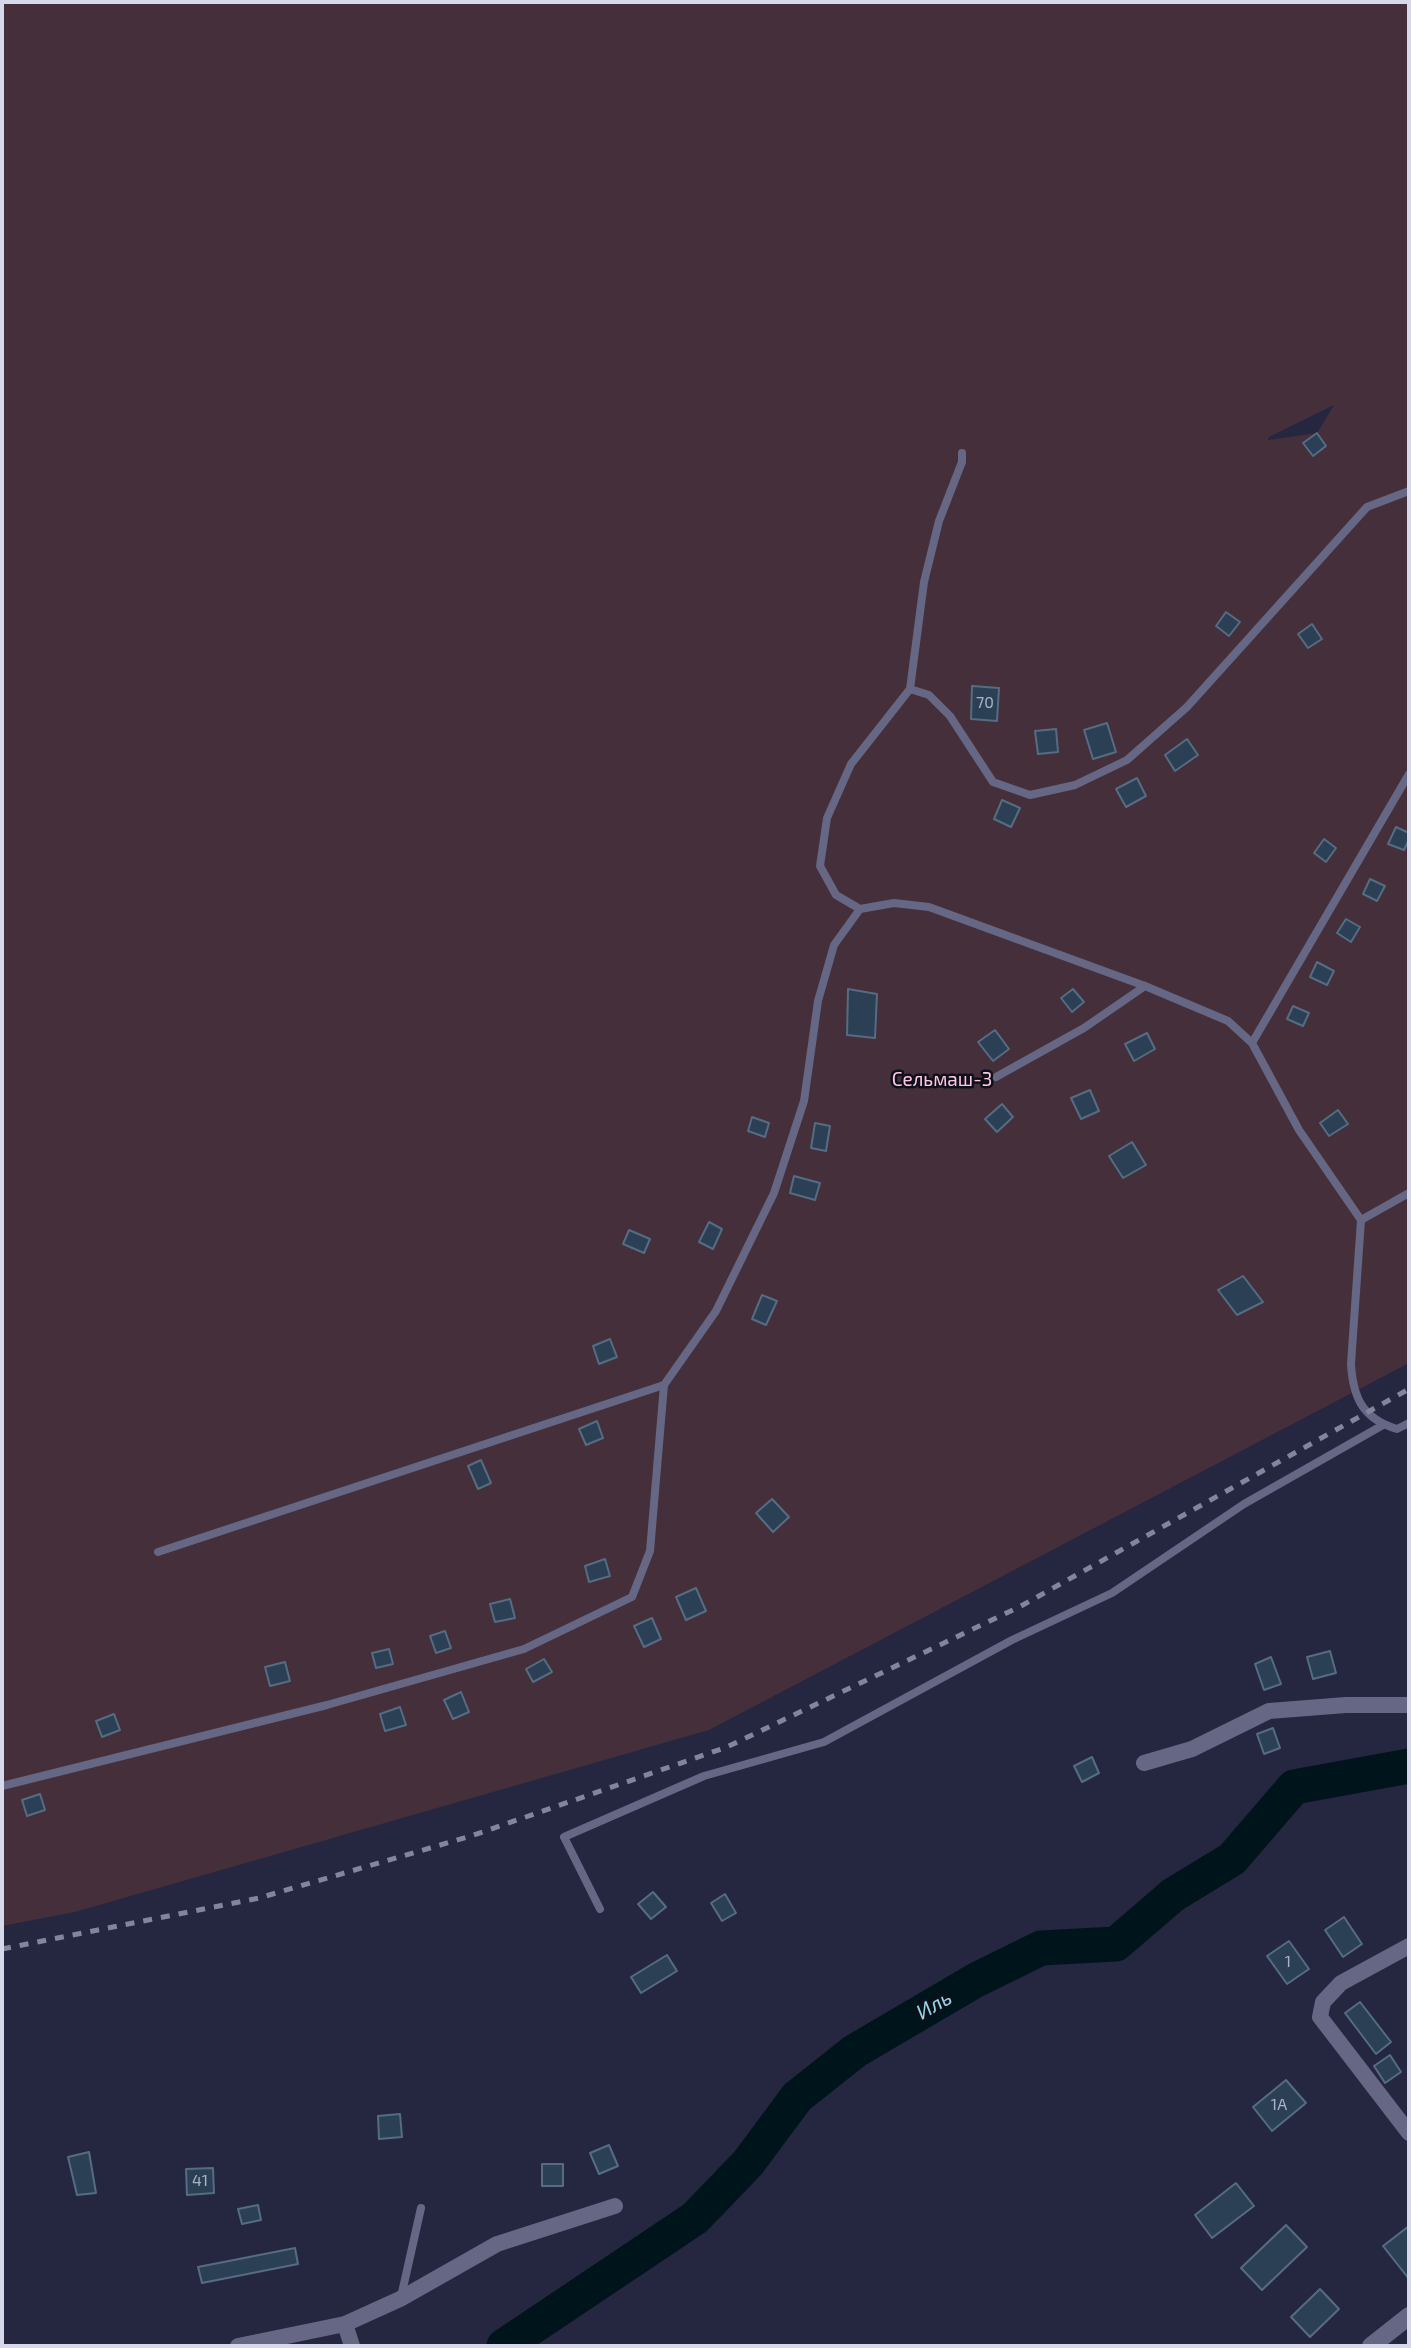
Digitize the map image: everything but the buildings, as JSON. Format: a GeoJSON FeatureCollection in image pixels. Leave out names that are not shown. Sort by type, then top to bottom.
{"type":"FeatureCollection","features":[{"type":"Feature","properties":{"kind":"street"},"geometry":{"type":"LineString","coordinates":[[1144,1763],[1192,1749],[1269,1711],[1346,1705],[1409,1704]]}},
{"type":"Feature","properties":{"kind":"street"},"geometry":{"type":"LineString","coordinates":[[1409,1946],[1341,1983],[1323,2002],[1321,2017],[1409,2133]]}},
{"type":"Feature","properties":{"kind":"street"},"geometry":{"type":"LineString","coordinates":[[238,2346],[345,2323],[400,2299],[497,2244],[615,2206]]}},
{"type":"Feature","properties":{"kind":"street"},"geometry":{"type":"LineString","coordinates":[[1371,2346],[1407,2322]]}},
{"type":"Feature","properties":{"kind":"street"},"geometry":{"type":"LineString","coordinates":[[345,2323],[352,2346]]}},
{"type":"Feature","properties":{"kind":"lane"},"geometry":{"type":"LineString","coordinates":[[962,453],[962,462],[939,521],[924,582],[909,689],[851,764],[827,818],[820,866],[836,895],[860,909],[894,903],[929,907],[1145,986],[1228,1021],[1252,1043],[1299,1130],[1361,1220],[1351,1364],[1352,1387],[1366,1413],[1383,1425],[1397,1429],[1409,1423]]}},
{"type":"Feature","properties":{"kind":"lane"},"geometry":{"type":"LineString","coordinates":[[909,689],[929,695],[950,716],[993,782],[1030,795],[1075,785],[1127,760],[1187,707],[1367,506],[1409,491]]}},
{"type":"Feature","properties":{"kind":"lane"},"geometry":{"type":"LineString","coordinates":[[1252,1043],[1409,774]]}},
{"type":"Feature","properties":{"kind":"lane"},"geometry":{"type":"LineString","coordinates":[[2,1786],[327,1705],[524,1648],[632,1597],[650,1551],[664,1385],[716,1311],[774,1193],[804,1101],[818,1001],[834,945],[860,909]]}},
{"type":"Feature","properties":{"kind":"lane"},"geometry":{"type":"LineString","coordinates":[[996,1077],[1084,1028],[1145,986]]}},
{"type":"Feature","properties":{"kind":"lane"},"geometry":{"type":"LineString","coordinates":[[1361,1220],[1409,1193]]}},
{"type":"Feature","properties":{"kind":"lane"},"geometry":{"type":"LineString","coordinates":[[158,1552],[664,1385]]}},
{"type":"Feature","properties":{"kind":"lane"},"geometry":{"type":"LineString","coordinates":[[600,1909],[564,1837],[704,1776],[824,1742],[1012,1640],[1112,1593],[1244,1504],[1383,1425]]}},
{"type":"Feature","properties":{"kind":"lane"},"geometry":{"type":"LineString","coordinates":[[400,2299],[421,2208]]}},
{"type":"Feature","properties":{"kind":"green space","name":"Сельмаш-3"},"geometry":{"type":"Polygon","coordinates":[[[2,2],[1409,2],[1409,1363],[709,1730],[75,1912],[2,1926],[2,2]],[[1334,405],[1269,437],[1268,440],[1317,433],[1334,405]]]}},
{"type":"Feature","properties":{"kind":"waterway","name":"Иль"},"geometry":{"type":"LineString","coordinates":[[504,2346],[695,2218],[748,2163],[797,2097],[855,2051],[976,1980],[1041,1948],[1116,1944],[1173,1895],[1232,1859],[1294,1787],[1409,1766]]}},
{"type":"Feature","properties":{"kind":"railway"},"geometry":{"type":"LineString","coordinates":[[2,1949],[259,1898],[471,1836],[727,1747],[1021,1606],[1409,1389]]}}]}
